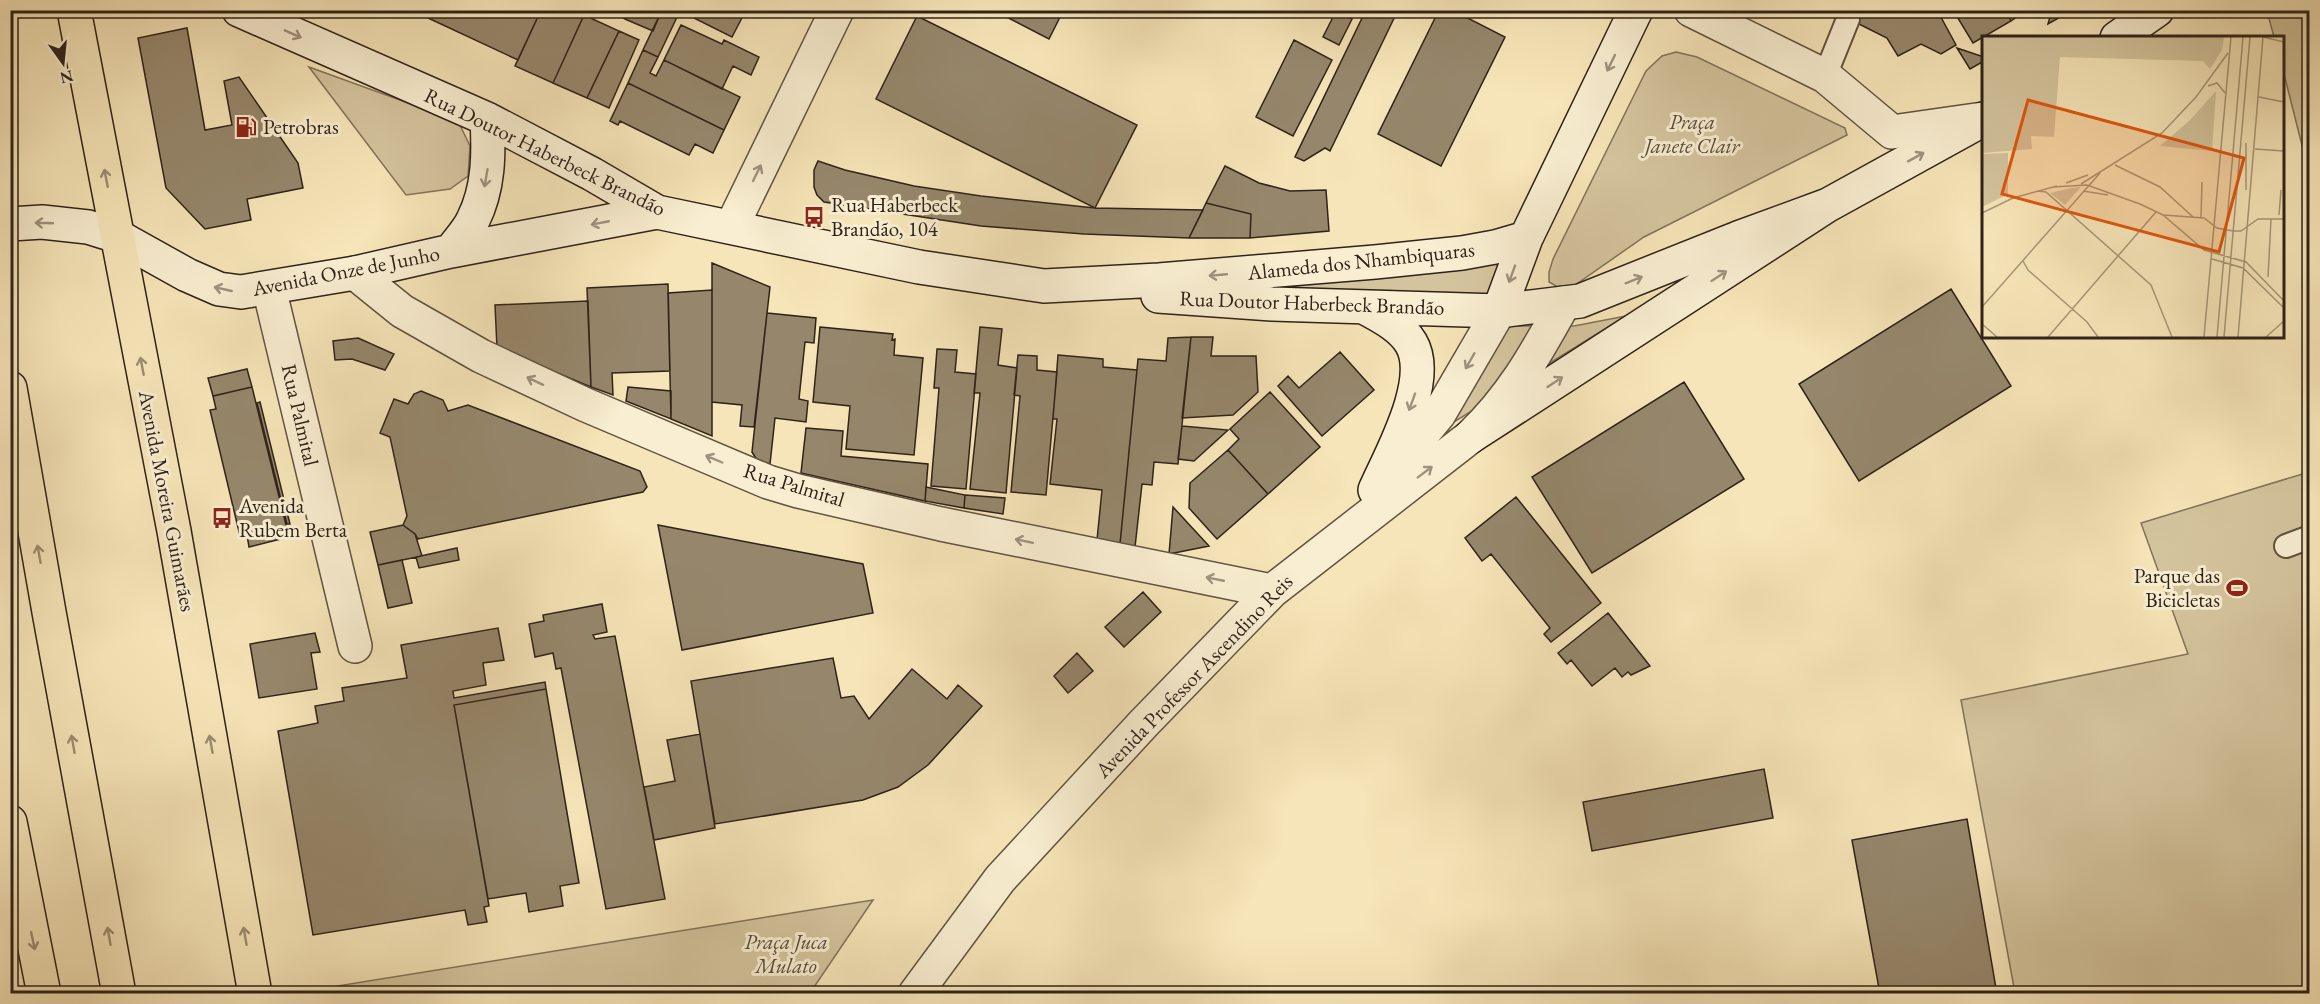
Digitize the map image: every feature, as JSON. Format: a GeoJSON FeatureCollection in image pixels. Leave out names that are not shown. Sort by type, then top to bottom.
{"type":"FeatureCollection","features":[{"type":"Feature","properties":{"kind":"highway","name":"Avenida Moreira Guimarães"},"geometry":{"type":"LineString","coordinates":[[74,10],[174,531],[255,993]]}},
{"type":"Feature","properties":{"kind":"highway"},"geometry":{"type":"LineString","coordinates":[[10,388],[119,993]]}},
{"type":"Feature","properties":{"kind":"highway"},"geometry":{"type":"LineString","coordinates":[[10,822],[44,993]]}},
{"type":"Feature","properties":{"kind":"street","name":"Rua Doutor Haberbeck Brandão"},"geometry":{"type":"LineString","coordinates":[[239,10],[488,119],[592,174],[657,212],[919,267],[1044,286],[1159,280],[1155,296],[1272,304],[1498,311],[1580,301],[1828,205]]}},
{"type":"Feature","properties":{"kind":"street"},"geometry":{"type":"LineString","coordinates":[[732,226],[837,10]]}},
{"type":"Feature","properties":{"kind":"street"},"geometry":{"type":"LineString","coordinates":[[1328,546],[1439,414],[1498,311],[1526,238],[1636,10]]}},
{"type":"Feature","properties":{"kind":"street"},"geometry":{"type":"LineString","coordinates":[[1691,10],[1825,76],[1892,132],[1982,119]]}},
{"type":"Feature","properties":{"kind":"street"},"geometry":{"type":"LineString","coordinates":[[2120,36],[2157,10]]}},
{"type":"Feature","properties":{"kind":"street"},"geometry":{"type":"LineString","coordinates":[[451,251],[472,222],[481,200],[489,159],[488,119]]}},
{"type":"Feature","properties":{"kind":"street"},"geometry":{"type":"LineString","coordinates":[[1470,437],[1828,205],[1982,120]]}},
{"type":"Feature","properties":{"kind":"street"},"geometry":{"type":"LineString","coordinates":[[1865,185],[1892,132]]}},
{"type":"Feature","properties":{"kind":"street","name":"Avenida Onze de Junho"},"geometry":{"type":"LineString","coordinates":[[10,224],[42,222],[88,227],[117,236],[187,275],[219,289],[241,292],[355,273],[451,251],[657,212]]}},
{"type":"Feature","properties":{"kind":"street","name":"Alameda dos Nhambiquaras"},"geometry":{"type":"LineString","coordinates":[[1159,280],[1422,257],[1484,249],[1526,238]]}},
{"type":"Feature","properties":{"kind":"street","name":"Rua Palmital"},"geometry":{"type":"LineString","coordinates":[[355,273],[402,311],[481,356],[586,405],[768,482],[941,524],[1272,591]]}},
{"type":"Feature","properties":{"kind":"street","name":"Rua Palmital"},"geometry":{"type":"LineString","coordinates":[[269,288],[355,646]]}},
{"type":"Feature","properties":{"kind":"street","name":"Avenida Professor Ascendino Reis"},"geometry":{"type":"LineString","coordinates":[[915,993],[1000,879],[1144,723],[1272,591],[1470,437],[1491,417],[1527,371],[1564,303]]}},
{"type":"Feature","properties":{"kind":"street"},"geometry":{"type":"LineString","coordinates":[[1364,307],[1394,325],[1411,341],[1416,354],[1418,374],[1415,396],[1376,490]]}},
{"type":"Feature","properties":{"kind":"lane"},"geometry":{"type":"LineString","coordinates":[[1825,76],[1848,19]]}},
{"type":"Feature","properties":{"kind":"lane"},"geometry":{"type":"LineString","coordinates":[[2286,546],[2310,537]]}},
{"type":"Feature","properties":{"kind":"green space"},"geometry":{"type":"Polygon","coordinates":[[[2267,11],[2309,11],[2309,173],[2284,74],[2284,36],[2274,36],[2267,11]]]}},
{"type":"Feature","properties":{"kind":"green space","name":"Praça Janete Clair"},"geometry":{"type":"Polygon","coordinates":[[[1676,52],[1697,57],[1845,128],[1847,135],[1644,237],[1575,285],[1563,290],[1549,282],[1553,259],[1646,71],[1662,56],[1676,52]]]}},
{"type":"Feature","properties":{"kind":"green space"},"geometry":{"type":"Polygon","coordinates":[[[309,67],[458,121],[470,146],[468,176],[450,189],[406,195],[309,67]]]}},
{"type":"Feature","properties":{"kind":"green space"},"geometry":{"type":"Polygon","coordinates":[[[1516,246],[1494,305],[1184,282],[1516,246]]]}},
{"type":"Feature","properties":{"kind":"green space"},"geometry":{"type":"Polygon","coordinates":[[[1626,316],[1449,425],[1507,326],[1574,326],[1626,316]]]}},
{"type":"Feature","properties":{"kind":"green space"},"geometry":{"type":"Polygon","coordinates":[[[2309,472],[2309,993],[2015,993],[1961,700],[2188,654],[2141,523],[2309,472]]]}},
{"type":"Feature","properties":{"kind":"green space","name":"Praça Juca Mulato"},"geometry":{"type":"Polygon","coordinates":[[[873,900],[810,993],[338,993],[337,986],[873,900]]]}},
{"type":"Feature","properties":{"kind":"building"},"geometry":{"type":"Polygon","coordinates":[[[428,10],[541,10],[518,60],[426,17],[428,10]]]}},
{"type":"Feature","properties":{"kind":"building"},"geometry":{"type":"Polygon","coordinates":[[[541,10],[574,10],[584,15],[553,83],[515,66],[541,10]]]}},
{"type":"Feature","properties":{"kind":"building"},"geometry":{"type":"Polygon","coordinates":[[[608,10],[629,10],[625,19],[608,10]]]}},
{"type":"Feature","properties":{"kind":"building"},"geometry":{"type":"Polygon","coordinates":[[[629,10],[662,10],[653,31],[625,19],[629,10]]]}},
{"type":"Feature","properties":{"kind":"building"},"geometry":{"type":"Polygon","coordinates":[[[662,10],[677,17],[658,57],[643,50],[662,10]]]}},
{"type":"Feature","properties":{"kind":"building"},"geometry":{"type":"Polygon","coordinates":[[[678,10],[746,10],[732,37],[678,10]]]}},
{"type":"Feature","properties":{"kind":"building"},"geometry":{"type":"Polygon","coordinates":[[[993,10],[1052,10],[1061,15],[1049,39],[993,10]]]}},
{"type":"Feature","properties":{"kind":"building"},"geometry":{"type":"Polygon","coordinates":[[[1346,10],[1398,10],[1330,151],[1325,148],[1304,161],[1295,157],[1362,18],[1346,10]]]}},
{"type":"Feature","properties":{"kind":"building"},"geometry":{"type":"Polygon","coordinates":[[[1439,10],[1452,10],[1505,37],[1441,166],[1378,134],[1439,10]]]}},
{"type":"Feature","properties":{"kind":"building"},"geometry":{"type":"Polygon","coordinates":[[[1831,10],[1937,10],[1956,45],[1941,54],[1921,44],[1898,56],[1887,38],[1831,10]]]}},
{"type":"Feature","properties":{"kind":"building"},"geometry":{"type":"Polygon","coordinates":[[[1953,10],[2005,10],[2011,21],[1973,43],[1953,10]]]}},
{"type":"Feature","properties":{"kind":"building"},"geometry":{"type":"Polygon","coordinates":[[[2005,10],[2027,10],[2011,21],[2005,10]]]}},
{"type":"Feature","properties":{"kind":"building"},"geometry":{"type":"Polygon","coordinates":[[[2052,10],[2071,10],[2071,11],[2048,24],[2052,10]]]}},
{"type":"Feature","properties":{"kind":"building"},"geometry":{"type":"Polygon","coordinates":[[[1336,11],[1352,19],[1339,45],[1323,37],[1336,11]]]}},
{"type":"Feature","properties":{"kind":"building"},"geometry":{"type":"Polygon","coordinates":[[[584,15],[619,31],[587,98],[553,83],[584,15]]]}},
{"type":"Feature","properties":{"kind":"building"},"geometry":{"type":"Polygon","coordinates":[[[917,16],[1137,125],[1095,208],[876,99],[917,16]]]}},
{"type":"Feature","properties":{"kind":"building"},"geometry":{"type":"Polygon","coordinates":[[[681,25],[722,44],[724,40],[759,57],[751,75],[733,66],[722,89],[664,60],[681,25]]]}},
{"type":"Feature","properties":{"kind":"building","name":"Petrobras"},"geometry":{"type":"Polygon","coordinates":[[[187,28],[205,130],[232,125],[224,81],[239,77],[298,163],[303,188],[247,199],[251,220],[205,229],[166,188],[138,38],[187,28]]]}},
{"type":"Feature","properties":{"kind":"building"},"geometry":{"type":"Polygon","coordinates":[[[619,31],[639,40],[609,108],[587,98],[619,31]]]}},
{"type":"Feature","properties":{"kind":"building"},"geometry":{"type":"Polygon","coordinates":[[[1294,40],[1332,60],[1293,136],[1256,117],[1294,40]]]}},
{"type":"Feature","properties":{"kind":"building"},"geometry":{"type":"Polygon","coordinates":[[[1957,48],[1982,56],[1982,62],[1970,69],[1957,48]]]}},
{"type":"Feature","properties":{"kind":"building"},"geometry":{"type":"Polygon","coordinates":[[[643,50],[658,57],[650,73],[656,76],[664,60],[740,97],[724,130],[628,83],[643,50]]]}},
{"type":"Feature","properties":{"kind":"building"},"geometry":{"type":"Polygon","coordinates":[[[628,83],[724,130],[713,153],[695,144],[689,155],[620,121],[618,125],[610,121],[628,83]]]}},
{"type":"Feature","properties":{"kind":"building"},"geometry":{"type":"Polygon","coordinates":[[[818,161],[845,170],[914,186],[981,196],[1095,208],[1203,210],[1189,238],[1084,234],[981,226],[824,202],[817,195],[814,187],[814,170],[818,161]]]}},
{"type":"Feature","properties":{"kind":"building"},"geometry":{"type":"Polygon","coordinates":[[[1225,166],[1259,183],[1290,191],[1326,190],[1329,231],[1250,238],[1251,214],[1206,203],[1225,166]]]}},
{"type":"Feature","properties":{"kind":"building"},"geometry":{"type":"Polygon","coordinates":[[[1206,203],[1251,214],[1250,238],[1189,238],[1206,203]]]}},
{"type":"Feature","properties":{"kind":"building"},"geometry":{"type":"Polygon","coordinates":[[[712,263],[770,287],[754,427],[740,426],[742,405],[712,402],[712,263]]]}},
{"type":"Feature","properties":{"kind":"building"},"geometry":{"type":"Polygon","coordinates":[[[668,284],[670,371],[612,373],[613,395],[591,387],[587,288],[668,284]]]}},
{"type":"Feature","properties":{"kind":"building"},"geometry":{"type":"Polygon","coordinates":[[[1951,289],[2011,386],[1859,481],[1799,384],[1951,289]]]}},
{"type":"Feature","properties":{"kind":"building"},"geometry":{"type":"Polygon","coordinates":[[[712,290],[712,436],[671,419],[668,293],[712,290]]]}},
{"type":"Feature","properties":{"kind":"building"},"geometry":{"type":"Polygon","coordinates":[[[588,301],[591,387],[497,348],[495,305],[588,301]]]}},
{"type":"Feature","properties":{"kind":"building"},"geometry":{"type":"Polygon","coordinates":[[[767,313],[816,318],[814,343],[805,342],[799,399],[808,401],[806,422],[775,418],[770,464],[757,460],[752,452],[767,313]]]}},
{"type":"Feature","properties":{"kind":"building"},"geometry":{"type":"Polygon","coordinates":[[[820,327],[893,334],[894,355],[923,358],[914,455],[846,449],[850,406],[813,402],[820,327]]]}},
{"type":"Feature","properties":{"kind":"building"},"geometry":{"type":"Polygon","coordinates":[[[980,327],[1002,329],[998,365],[1017,368],[1006,493],[970,489],[980,393],[974,393],[980,327]]]}},
{"type":"Feature","properties":{"kind":"building"},"geometry":{"type":"Polygon","coordinates":[[[1191,337],[1178,464],[1154,462],[1152,485],[1142,484],[1135,547],[1120,544],[1138,359],[1166,361],[1168,338],[1191,337]]]}},
{"type":"Feature","properties":{"kind":"building"},"geometry":{"type":"Polygon","coordinates":[[[1191,337],[1213,337],[1211,356],[1256,356],[1258,392],[1233,415],[1182,418],[1191,337]]]}},
{"type":"Feature","properties":{"kind":"building"},"geometry":{"type":"Polygon","coordinates":[[[358,338],[394,354],[385,370],[352,359],[335,360],[333,341],[358,338]]]}},
{"type":"Feature","properties":{"kind":"building"},"geometry":{"type":"Polygon","coordinates":[[[937,349],[957,350],[955,372],[976,374],[966,489],[931,486],[939,388],[934,388],[937,349]]]}},
{"type":"Feature","properties":{"kind":"building"},"geometry":{"type":"Polygon","coordinates":[[[1340,352],[1374,390],[1322,436],[1278,386],[1288,376],[1299,388],[1340,352]]]}},
{"type":"Feature","properties":{"kind":"building"},"geometry":{"type":"Polygon","coordinates":[[[1018,355],[1037,356],[1037,370],[1057,372],[1046,495],[1011,492],[1020,396],[1014,395],[1018,355]]]}},
{"type":"Feature","properties":{"kind":"building"},"geometry":{"type":"Polygon","coordinates":[[[1058,355],[1103,359],[1103,367],[1137,370],[1120,544],[1097,540],[1102,490],[1050,484],[1057,419],[1053,419],[1058,355]]]}},
{"type":"Feature","properties":{"kind":"building"},"geometry":{"type":"Polygon","coordinates":[[[247,369],[252,387],[213,396],[208,378],[247,369]]]}},
{"type":"Feature","properties":{"kind":"building"},"geometry":{"type":"Polygon","coordinates":[[[1684,382],[1744,479],[1592,573],[1532,477],[1684,382]]]}},
{"type":"Feature","properties":{"kind":"building"},"geometry":{"type":"Polygon","coordinates":[[[252,387],[289,537],[249,547],[247,535],[240,536],[210,410],[216,409],[213,396],[252,387]]]}},
{"type":"Feature","properties":{"kind":"building"},"geometry":{"type":"Polygon","coordinates":[[[628,387],[671,391],[671,419],[626,401],[628,387]]]}},
{"type":"Feature","properties":{"kind":"building"},"geometry":{"type":"Polygon","coordinates":[[[421,391],[443,400],[448,411],[468,405],[640,471],[647,487],[643,492],[418,539],[403,525],[407,516],[390,437],[380,433],[394,399],[408,404],[414,394],[421,391]]]}},
{"type":"Feature","properties":{"kind":"building"},"geometry":{"type":"Polygon","coordinates":[[[1270,392],[1320,447],[1268,494],[1228,450],[1239,439],[1230,429],[1270,392]]]}},
{"type":"Feature","properties":{"kind":"building"},"geometry":{"type":"Polygon","coordinates":[[[260,402],[290,524],[287,524],[257,403],[260,402]]]}},
{"type":"Feature","properties":{"kind":"building"},"geometry":{"type":"Polygon","coordinates":[[[1182,426],[1228,430],[1194,461],[1178,459],[1182,426]]]}},
{"type":"Feature","properties":{"kind":"building"},"geometry":{"type":"Polygon","coordinates":[[[806,428],[843,431],[841,456],[928,464],[925,501],[801,473],[806,428]]]}},
{"type":"Feature","properties":{"kind":"building"},"geometry":{"type":"Polygon","coordinates":[[[1228,450],[1268,494],[1217,539],[1189,508],[1190,483],[1228,450]]]}},
{"type":"Feature","properties":{"kind":"building"},"geometry":{"type":"Polygon","coordinates":[[[926,487],[965,495],[964,508],[925,501],[926,487]]]}},
{"type":"Feature","properties":{"kind":"building"},"geometry":{"type":"Polygon","coordinates":[[[965,495],[1005,498],[1003,514],[964,508],[965,495]]]}},
{"type":"Feature","properties":{"kind":"building"},"geometry":{"type":"Polygon","coordinates":[[[1516,497],[1601,603],[1551,642],[1544,634],[1550,628],[1491,554],[1482,561],[1465,538],[1516,497]]]}},
{"type":"Feature","properties":{"kind":"building"},"geometry":{"type":"Polygon","coordinates":[[[1173,507],[1209,546],[1169,554],[1173,507]]]}},
{"type":"Feature","properties":{"kind":"building"},"geometry":{"type":"Polygon","coordinates":[[[403,525],[415,534],[422,556],[378,565],[370,532],[403,525]]]}},
{"type":"Feature","properties":{"kind":"building"},"geometry":{"type":"Polygon","coordinates":[[[658,525],[863,564],[873,613],[682,650],[658,525]]]}},
{"type":"Feature","properties":{"kind":"building"},"geometry":{"type":"Polygon","coordinates":[[[457,548],[459,560],[419,568],[416,557],[457,548]]]}},
{"type":"Feature","properties":{"kind":"building"},"geometry":{"type":"Polygon","coordinates":[[[402,560],[412,603],[388,608],[378,565],[402,560]]]}},
{"type":"Feature","properties":{"kind":"building"},"geometry":{"type":"Polygon","coordinates":[[[1143,592],[1161,612],[1124,647],[1105,627],[1143,592]]]}},
{"type":"Feature","properties":{"kind":"building"},"geometry":{"type":"Polygon","coordinates":[[[602,604],[607,632],[593,635],[595,639],[615,636],[665,899],[606,909],[561,668],[556,669],[553,653],[535,657],[529,624],[544,621],[543,615],[602,604]]]}},
{"type":"Feature","properties":{"kind":"building"},"geometry":{"type":"Polygon","coordinates":[[[1608,613],[1650,666],[1631,675],[1628,672],[1622,677],[1615,668],[1592,686],[1571,660],[1567,664],[1558,653],[1608,613]]]}},
{"type":"Feature","properties":{"kind":"building"},"geometry":{"type":"Polygon","coordinates":[[[498,628],[504,660],[483,663],[486,685],[453,691],[454,698],[545,682],[546,689],[454,705],[489,906],[484,907],[487,922],[468,925],[465,910],[313,935],[278,731],[318,723],[315,706],[344,701],[342,688],[407,678],[401,645],[498,628]]]}},
{"type":"Feature","properties":{"kind":"building"},"geometry":{"type":"Polygon","coordinates":[[[315,633],[320,652],[311,653],[317,689],[259,698],[250,644],[315,633]]]}},
{"type":"Feature","properties":{"kind":"building"},"geometry":{"type":"Polygon","coordinates":[[[1077,653],[1093,671],[1068,693],[1054,676],[1077,653]]]}},
{"type":"Feature","properties":{"kind":"building"},"geometry":{"type":"Polygon","coordinates":[[[833,658],[841,698],[854,696],[869,719],[912,669],[947,699],[958,685],[982,706],[928,765],[898,787],[863,800],[715,824],[691,681],[833,658]]]}},
{"type":"Feature","properties":{"kind":"building"},"geometry":{"type":"Polygon","coordinates":[[[546,689],[579,883],[560,886],[563,906],[529,912],[526,893],[488,899],[454,705],[546,689]]]}},
{"type":"Feature","properties":{"kind":"building"},"geometry":{"type":"Polygon","coordinates":[[[700,734],[715,828],[654,840],[644,787],[675,781],[667,740],[700,734]]]}},
{"type":"Feature","properties":{"kind":"building"},"geometry":{"type":"Polygon","coordinates":[[[1764,769],[1773,818],[1592,851],[1583,802],[1764,769]]]}},
{"type":"Feature","properties":{"kind":"building"},"geometry":{"type":"Polygon","coordinates":[[[1967,819],[1997,994],[1880,994],[1852,840],[1967,819]]]}},
{"type":"Feature","properties":{"kind":"place","name":"Petrobras"},"geometry":{"type":"Point","coordinates":[246,127]}},
{"type":"Feature","properties":{"kind":"place","name":"Rua Haberbeck Brandão, 104"},"geometry":{"type":"Point","coordinates":[814,217]}},
{"type":"Feature","properties":{"kind":"place","name":"Avenida Rubem Berta"},"geometry":{"type":"Point","coordinates":[222,518]}},
{"type":"Feature","properties":{"kind":"place","name":"Parque das Bicicletas"},"geometry":{"type":"Point","coordinates":[2237,588]}}]}
